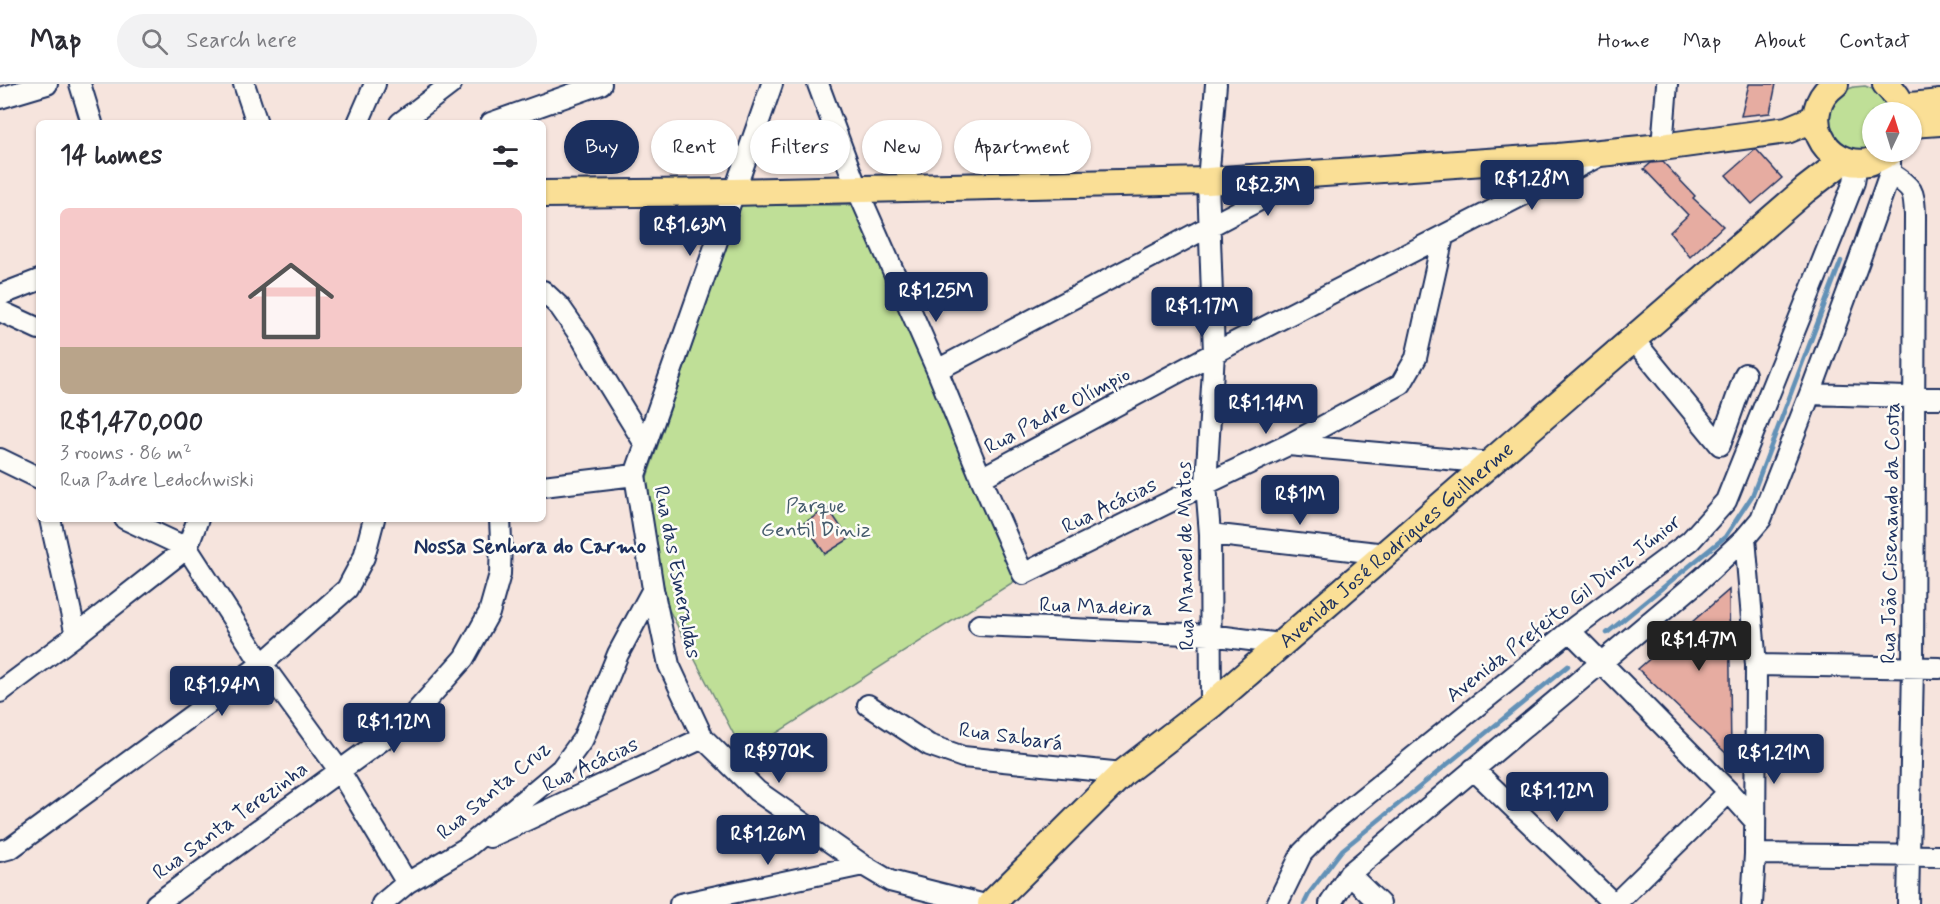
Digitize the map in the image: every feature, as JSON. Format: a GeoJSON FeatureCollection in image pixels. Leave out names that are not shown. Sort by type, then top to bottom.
{"type":"FeatureCollection","features":[{"type":"Feature","properties":{"kind":"main road","name":"Avenida José Rodrigues Guilherme"},"geometry":{"type":"LineString","coordinates":[[1805,190],[1820,134],[1822,97],[1835,84]]}},
{"type":"Feature","properties":{"kind":"main road"},"geometry":{"type":"LineString","coordinates":[[1886,84],[1895,93],[1899,102]]}},
{"type":"Feature","properties":{"kind":"main road"},"geometry":{"type":"LineString","coordinates":[[1922,109],[1940,103]]}},
{"type":"Feature","properties":{"kind":"main road"},"geometry":{"type":"LineString","coordinates":[[1922,118],[1940,122]]}},
{"type":"Feature","properties":{"kind":"main road"},"geometry":{"type":"LineString","coordinates":[[546,194],[1208,181],[1605,153],[1787,129],[1820,134],[1830,151],[1850,161],[1862,161]]}},
{"type":"Feature","properties":{"kind":"main road","name":"Avenida José Rodrigues Guilherme"},"geometry":{"type":"LineString","coordinates":[[991,904],[1124,773],[1211,705],[1805,190],[1850,161]]}},
{"type":"Feature","properties":{"kind":"street"},"geometry":{"type":"LineString","coordinates":[[0,98],[47,84]]}},
{"type":"Feature","properties":{"kind":"street"},"geometry":{"type":"LineString","coordinates":[[80,84],[91,120]]}},
{"type":"Feature","properties":{"kind":"street"},"geometry":{"type":"LineString","coordinates":[[244,84],[256,120]]}},
{"type":"Feature","properties":{"kind":"street"},"geometry":{"type":"LineString","coordinates":[[359,120],[375,84]]}},
{"type":"Feature","properties":{"kind":"street"},"geometry":{"type":"LineString","coordinates":[[404,120],[451,84]]}},
{"type":"Feature","properties":{"kind":"street"},"geometry":{"type":"LineString","coordinates":[[500,120],[602,84]]}},
{"type":"Feature","properties":{"kind":"street","name":"Rua das Esmeraldas"},"geometry":{"type":"LineString","coordinates":[[772,84],[635,475],[653,589],[669,665],[703,738],[757,791],[863,865],[890,880],[981,904]]}},
{"type":"Feature","properties":{"kind":"street"},"geometry":{"type":"LineString","coordinates":[[818,84],[856,189],[937,370],[981,478]]}},
{"type":"Feature","properties":{"kind":"street","name":"Rua Manoel de Matos"},"geometry":{"type":"LineString","coordinates":[[1211,705],[1210,534],[1206,483],[1214,353],[1208,181],[1216,84]]}},
{"type":"Feature","properties":{"kind":"street"},"geometry":{"type":"LineString","coordinates":[[1662,147],[1667,84]]}},
{"type":"Feature","properties":{"kind":"street","name":"Rua Padre Olímpio"},"geometry":{"type":"LineString","coordinates":[[981,478],[1214,353],[1605,153]]}},
{"type":"Feature","properties":{"kind":"street","name":"Avenida Prefeito Gil Diniz Júnior"},"geometry":{"type":"LineString","coordinates":[[1277,904],[1302,853],[1333,822],[1570,631],[1690,541],[1726,501],[1854,182],[1850,161]]}},
{"type":"Feature","properties":{"kind":"street"},"geometry":{"type":"LineString","coordinates":[[1330,904],[1350,874],[1701,579],[1745,538],[1761,519],[1810,394],[1889,162]]}},
{"type":"Feature","properties":{"kind":"street","name":"Rua João Cisenando da Costa"},"geometry":{"type":"LineString","coordinates":[[1892,162],[1915,195],[1916,397],[1908,904]]}},
{"type":"Feature","properties":{"kind":"street"},"geometry":{"type":"LineString","coordinates":[[937,370],[1310,174]]}},
{"type":"Feature","properties":{"kind":"street","name":"Rua Acácias"},"geometry":{"type":"LineString","coordinates":[[981,478],[1023,574],[1288,445],[1401,384],[1416,358],[1443,237]]}},
{"type":"Feature","properties":{"kind":"street"},"geometry":{"type":"LineString","coordinates":[[0,295],[36,281]]}},
{"type":"Feature","properties":{"kind":"street"},"geometry":{"type":"LineString","coordinates":[[546,294],[560,307],[583,340],[604,379],[645,444]]}},
{"type":"Feature","properties":{"kind":"street"},"geometry":{"type":"LineString","coordinates":[[0,311],[36,328]]}},
{"type":"Feature","properties":{"kind":"street"},"geometry":{"type":"LineString","coordinates":[[1633,339],[1720,445],[1745,374]]}},
{"type":"Feature","properties":{"kind":"street"},"geometry":{"type":"LineString","coordinates":[[1810,394],[1940,398]]}},
{"type":"Feature","properties":{"kind":"street"},"geometry":{"type":"LineString","coordinates":[[1288,445],[1492,463]]}},
{"type":"Feature","properties":{"kind":"street"},"geometry":{"type":"LineString","coordinates":[[0,459],[36,477]]}},
{"type":"Feature","properties":{"kind":"street"},"geometry":{"type":"LineString","coordinates":[[546,486],[635,475]]}},
{"type":"Feature","properties":{"kind":"street"},"geometry":{"type":"LineString","coordinates":[[51,522],[76,635]]}},
{"type":"Feature","properties":{"kind":"street"},"geometry":{"type":"LineString","coordinates":[[131,522],[187,548],[262,664],[339,770],[407,883]]}},
{"type":"Feature","properties":{"kind":"street"},"geometry":{"type":"LineString","coordinates":[[0,692],[187,548],[197,522]]}},
{"type":"Feature","properties":{"kind":"street"},"geometry":{"type":"LineString","coordinates":[[0,851],[11,848],[262,664],[347,589],[364,557],[373,522]]}},
{"type":"Feature","properties":{"kind":"street","name":"Rua Santa Terezinha"},"geometry":{"type":"LineString","coordinates":[[156,904],[407,722],[464,658],[489,613],[500,574],[500,522]]}},
{"type":"Feature","properties":{"kind":"street"},"geometry":{"type":"LineString","coordinates":[[1210,534],[1386,554]]}},
{"type":"Feature","properties":{"kind":"street"},"geometry":{"type":"LineString","coordinates":[[1745,538],[1756,665],[1755,854],[1752,904]]}},
{"type":"Feature","properties":{"kind":"street","name":"Rua Santa Cruz"},"geometry":{"type":"LineString","coordinates":[[382,904],[407,883],[466,848],[561,769],[583,739],[618,654],[653,589]]}},
{"type":"Feature","properties":{"kind":"street","name":"Rua Madeira"},"geometry":{"type":"LineString","coordinates":[[979,625],[1210,635],[1281,644]]}},
{"type":"Feature","properties":{"kind":"street"},"geometry":{"type":"LineString","coordinates":[[1570,631],[1755,821]]}},
{"type":"Feature","properties":{"kind":"street"},"geometry":{"type":"LineString","coordinates":[[1756,665],[1940,668]]}},
{"type":"Feature","properties":{"kind":"street","name":"Rua Sabará"},"geometry":{"type":"LineString","coordinates":[[868,705],[929,745],[963,757],[1124,773]]}},
{"type":"Feature","properties":{"kind":"street","name":"Rua Acácias"},"geometry":{"type":"LineString","coordinates":[[466,848],[703,738]]}},
{"type":"Feature","properties":{"kind":"street"},"geometry":{"type":"LineString","coordinates":[[1473,769],[1615,904],[1729,792]]}},
{"type":"Feature","properties":{"kind":"street"},"geometry":{"type":"LineString","coordinates":[[1755,854],[1940,856]]}},
{"type":"Feature","properties":{"kind":"street"},"geometry":{"type":"LineString","coordinates":[[680,904],[863,865]]}},
{"type":"Feature","properties":{"kind":"street"},"geometry":{"type":"LineString","coordinates":[[1350,874],[1380,904]]}},
{"type":"Feature","properties":{"kind":"green space"},"geometry":{"type":"Polygon","coordinates":[[[1865,86],[1875,90],[1887,102],[1862,102],[1862,152],[1843,147],[1829,130],[1829,108],[1843,91],[1865,86]]]}},
{"type":"Feature","properties":{"kind":"green space","name":"Parque Gentil Diniz"},"geometry":{"type":"Polygon","coordinates":[[[740,205],[859,205],[1018,579],[744,754],[667,606],[646,480],[740,205]]]}},
{"type":"Feature","properties":{"kind":"building"},"geometry":{"type":"Polygon","coordinates":[[[1749,84],[1776,84],[1770,113],[1741,116],[1749,84]]]}},
{"type":"Feature","properties":{"kind":"building"},"geometry":{"type":"Polygon","coordinates":[[[1756,149],[1782,178],[1752,204],[1726,175],[1756,149]]]}},
{"type":"Feature","properties":{"kind":"building"},"geometry":{"type":"Polygon","coordinates":[[[1663,162],[1695,196],[1693,198],[1723,226],[1690,257],[1670,232],[1688,215],[1644,169],[1651,163],[1663,162]]]}},
{"type":"Feature","properties":{"kind":"building"},"geometry":{"type":"Polygon","coordinates":[[[828,508],[849,539],[825,554],[804,523],[828,508]]]}},
{"type":"Feature","properties":{"kind":"building"},"geometry":{"type":"Polygon","coordinates":[[[1729,590],[1731,758],[1638,669],[1729,590]]]}},
{"type":"Feature","properties":{"kind":"waterway"},"geometry":{"type":"LineString","coordinates":[[1607,633],[1725,537],[1752,496],[1841,261]]}},
{"type":"Feature","properties":{"kind":"waterway"},"geometry":{"type":"LineString","coordinates":[[1304,904],[1310,892],[1342,850],[1568,666]]}},
{"type":"Feature","properties":{"kind":"district","name":"Nossa Senhora do Carmo"},"geometry":{"type":"Point","coordinates":[530,545]}}]}
